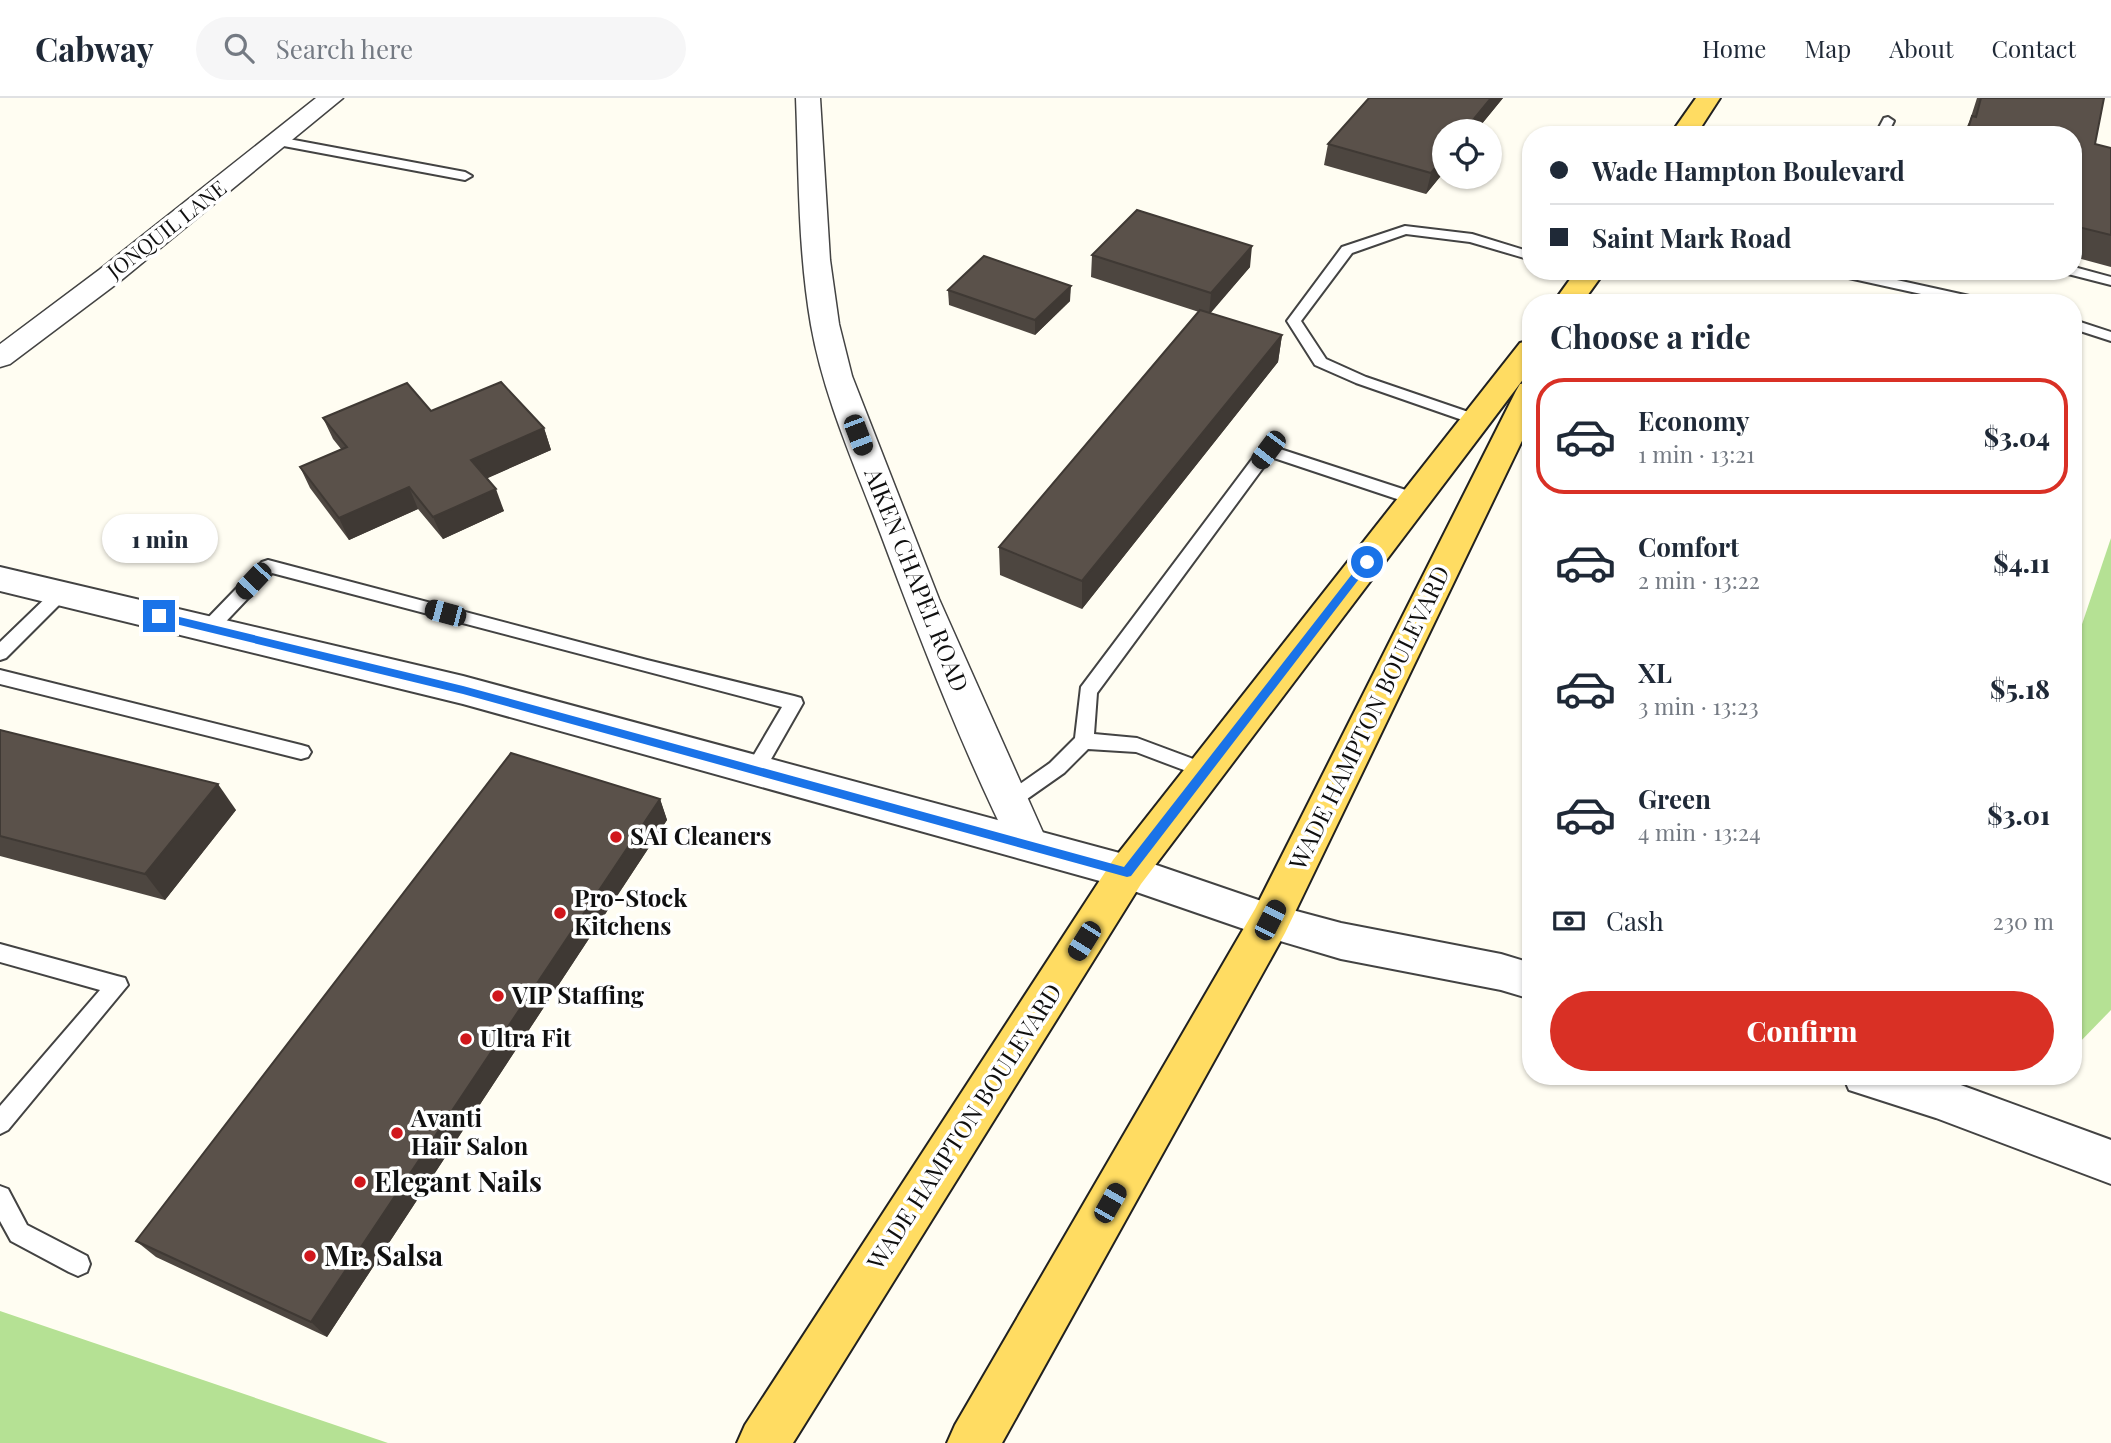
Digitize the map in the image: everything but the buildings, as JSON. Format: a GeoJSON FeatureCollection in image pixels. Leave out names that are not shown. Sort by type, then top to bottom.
{"type":"FeatureCollection","features":[{"type":"Feature","properties":{"kind":"main road"},"geometry":{"type":"LineString","coordinates":[[1689,126],[1708,98]]}},
{"type":"Feature","properties":{"kind":"main road","name":"WADE HAMPTON BOULEVARD"},"geometry":{"type":"LineString","coordinates":[[763,1443],[1127,873],[1522,361]]}},
{"type":"Feature","properties":{"kind":"main road","name":"WADE HAMPTON BOULEVARD"},"geometry":{"type":"LineString","coordinates":[[973,1443],[1270,920],[1522,409]]}},
{"type":"Feature","properties":{"kind":"street","name":"JONQUIL LANE"},"geometry":{"type":"LineString","coordinates":[[0,358],[109,276],[331,98]]}},
{"type":"Feature","properties":{"kind":"street","name":"AIKEN CHAPEL ROAD"},"geometry":{"type":"LineString","coordinates":[[808,98],[813,221],[821,298],[832,356],[849,412],[921,597],[1030,846]]}},
{"type":"Feature","properties":{"kind":"street"},"geometry":{"type":"LineString","coordinates":[[0,579],[463,690],[1127,873],[1341,941],[1522,978]]}},
{"type":"Feature","properties":{"kind":"street"},"geometry":{"type":"LineString","coordinates":[[1895,1085],[1936,1097],[2111,1162]]}},
{"type":"Feature","properties":{"kind":"lane"},"geometry":{"type":"LineString","coordinates":[[1886,126],[1888,121]]}},
{"type":"Feature","properties":{"kind":"lane"},"geometry":{"type":"LineString","coordinates":[[278,141],[465,176]]}},
{"type":"Feature","properties":{"kind":"lane"},"geometry":{"type":"LineString","coordinates":[[1476,420],[1361,380],[1320,362],[1294,321],[1347,250],[1405,230],[1472,238],[1522,253]]}},
{"type":"Feature","properties":{"kind":"lane"},"geometry":{"type":"LineString","coordinates":[[2082,273],[2111,281]]}},
{"type":"Feature","properties":{"kind":"lane"},"geometry":{"type":"LineString","coordinates":[[1877,280],[1941,294]]}},
{"type":"Feature","properties":{"kind":"lane"},"geometry":{"type":"LineString","coordinates":[[2082,327],[2111,337]]}},
{"type":"Feature","properties":{"kind":"lane"},"geometry":{"type":"LineString","coordinates":[[1010,801],[1057,768],[1084,741],[1088,692],[1268,450],[1415,499]]}},
{"type":"Feature","properties":{"kind":"lane"},"geometry":{"type":"LineString","coordinates":[[209,628],[268,566],[647,667],[794,703],[755,770]]}},
{"type":"Feature","properties":{"kind":"lane"},"geometry":{"type":"LineString","coordinates":[[0,653],[61,593]]}},
{"type":"Feature","properties":{"kind":"lane"},"geometry":{"type":"LineString","coordinates":[[0,677],[301,752]]}},
{"type":"Feature","properties":{"kind":"lane"},"geometry":{"type":"LineString","coordinates":[[1084,741],[1137,745],[1205,771]]}},
{"type":"Feature","properties":{"kind":"lane"},"geometry":{"type":"LineString","coordinates":[[0,953],[117,985],[0,1123]]}},
{"type":"Feature","properties":{"kind":"lane"},"geometry":{"type":"LineString","coordinates":[[0,1197],[19,1233],[78,1264]]}},
{"type":"Feature","properties":{"kind":"green space"},"geometry":{"type":"Polygon","coordinates":[[[2111,538],[2111,1010],[2082,1040],[2082,624],[2111,538]]]}},
{"type":"Feature","properties":{"kind":"green space"},"geometry":{"type":"Polygon","coordinates":[[[0,1311],[388,1443],[0,1443],[0,1311]]]}},
{"type":"Feature","properties":{"kind":"place","name":"SAI Cleaners"},"geometry":{"type":"Point","coordinates":[616,837]}},
{"type":"Feature","properties":{"kind":"place","name":"Pro-Stock Kitchens"},"geometry":{"type":"Point","coordinates":[560,913]}},
{"type":"Feature","properties":{"kind":"place","name":"VIP Staffing"},"geometry":{"type":"Point","coordinates":[498,996]}},
{"type":"Feature","properties":{"kind":"place","name":"Ultra Fit"},"geometry":{"type":"Point","coordinates":[466,1039]}},
{"type":"Feature","properties":{"kind":"place","name":"Avanti Hair Salon"},"geometry":{"type":"Point","coordinates":[397,1133]}},
{"type":"Feature","properties":{"kind":"place","name":"Elegant Nails"},"geometry":{"type":"Point","coordinates":[360,1182]}},
{"type":"Feature","properties":{"kind":"place","name":"Mr. Salsa"},"geometry":{"type":"Point","coordinates":[310,1256]}},
{"type":"Feature","properties":{"kind":"route"},"geometry":{"type":"LineString","coordinates":[[159,616],[463,690],[1127,873],[1367,562]]}}]}
